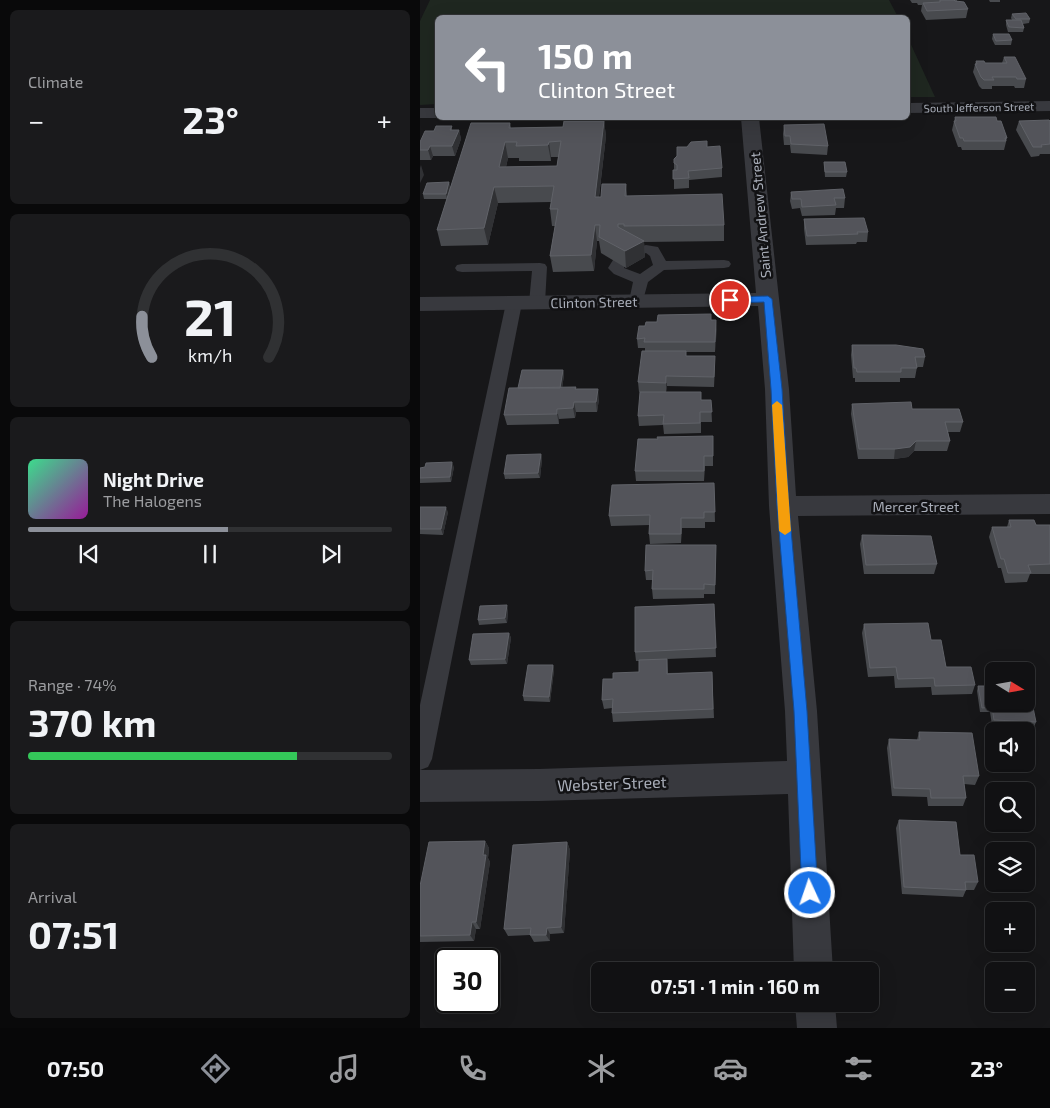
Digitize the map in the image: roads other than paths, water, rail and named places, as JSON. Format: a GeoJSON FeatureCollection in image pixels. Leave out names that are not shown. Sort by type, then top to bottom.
{"type":"FeatureCollection","features":[{"type":"Feature","properties":{"kind":"street","name":"South Jefferson Street"},"geometry":{"type":"LineString","coordinates":[[910,108],[1050,106]]}},
{"type":"Feature","properties":{"kind":"street"},"geometry":{"type":"LineString","coordinates":[[420,113],[435,113]]}},
{"type":"Feature","properties":{"kind":"street","name":"Saint Andrew Street"},"geometry":{"type":"LineString","coordinates":[[750,120],[776,389],[783,506],[801,711],[814,962]]}},
{"type":"Feature","properties":{"kind":"street","name":"Clinton Street"},"geometry":{"type":"LineString","coordinates":[[420,304],[537,303],[639,291],[768,299]]}},
{"type":"Feature","properties":{"kind":"street","name":"Mercer Street"},"geometry":{"type":"LineString","coordinates":[[783,506],[1050,504]]}},
{"type":"Feature","properties":{"kind":"street","name":"Webster Street"},"geometry":{"type":"LineString","coordinates":[[420,786],[539,785],[804,777]]}},
{"type":"Feature","properties":{"kind":"street"},"geometry":{"type":"LineString","coordinates":[[816,1012],[817,1028]]}},
{"type":"Feature","properties":{"kind":"lane"},"geometry":{"type":"LineString","coordinates":[[637,252],[645,248],[653,250],[658,254],[660,266]]}},
{"type":"Feature","properties":{"kind":"lane"},"geometry":{"type":"LineString","coordinates":[[618,263],[615,268],[639,291],[660,266],[724,264]]}},
{"type":"Feature","properties":{"kind":"lane"},"geometry":{"type":"LineString","coordinates":[[462,268],[540,267],[537,303]]}},
{"type":"Feature","properties":{"kind":"lane"},"geometry":{"type":"LineString","coordinates":[[420,759],[514,303]]}}]}
